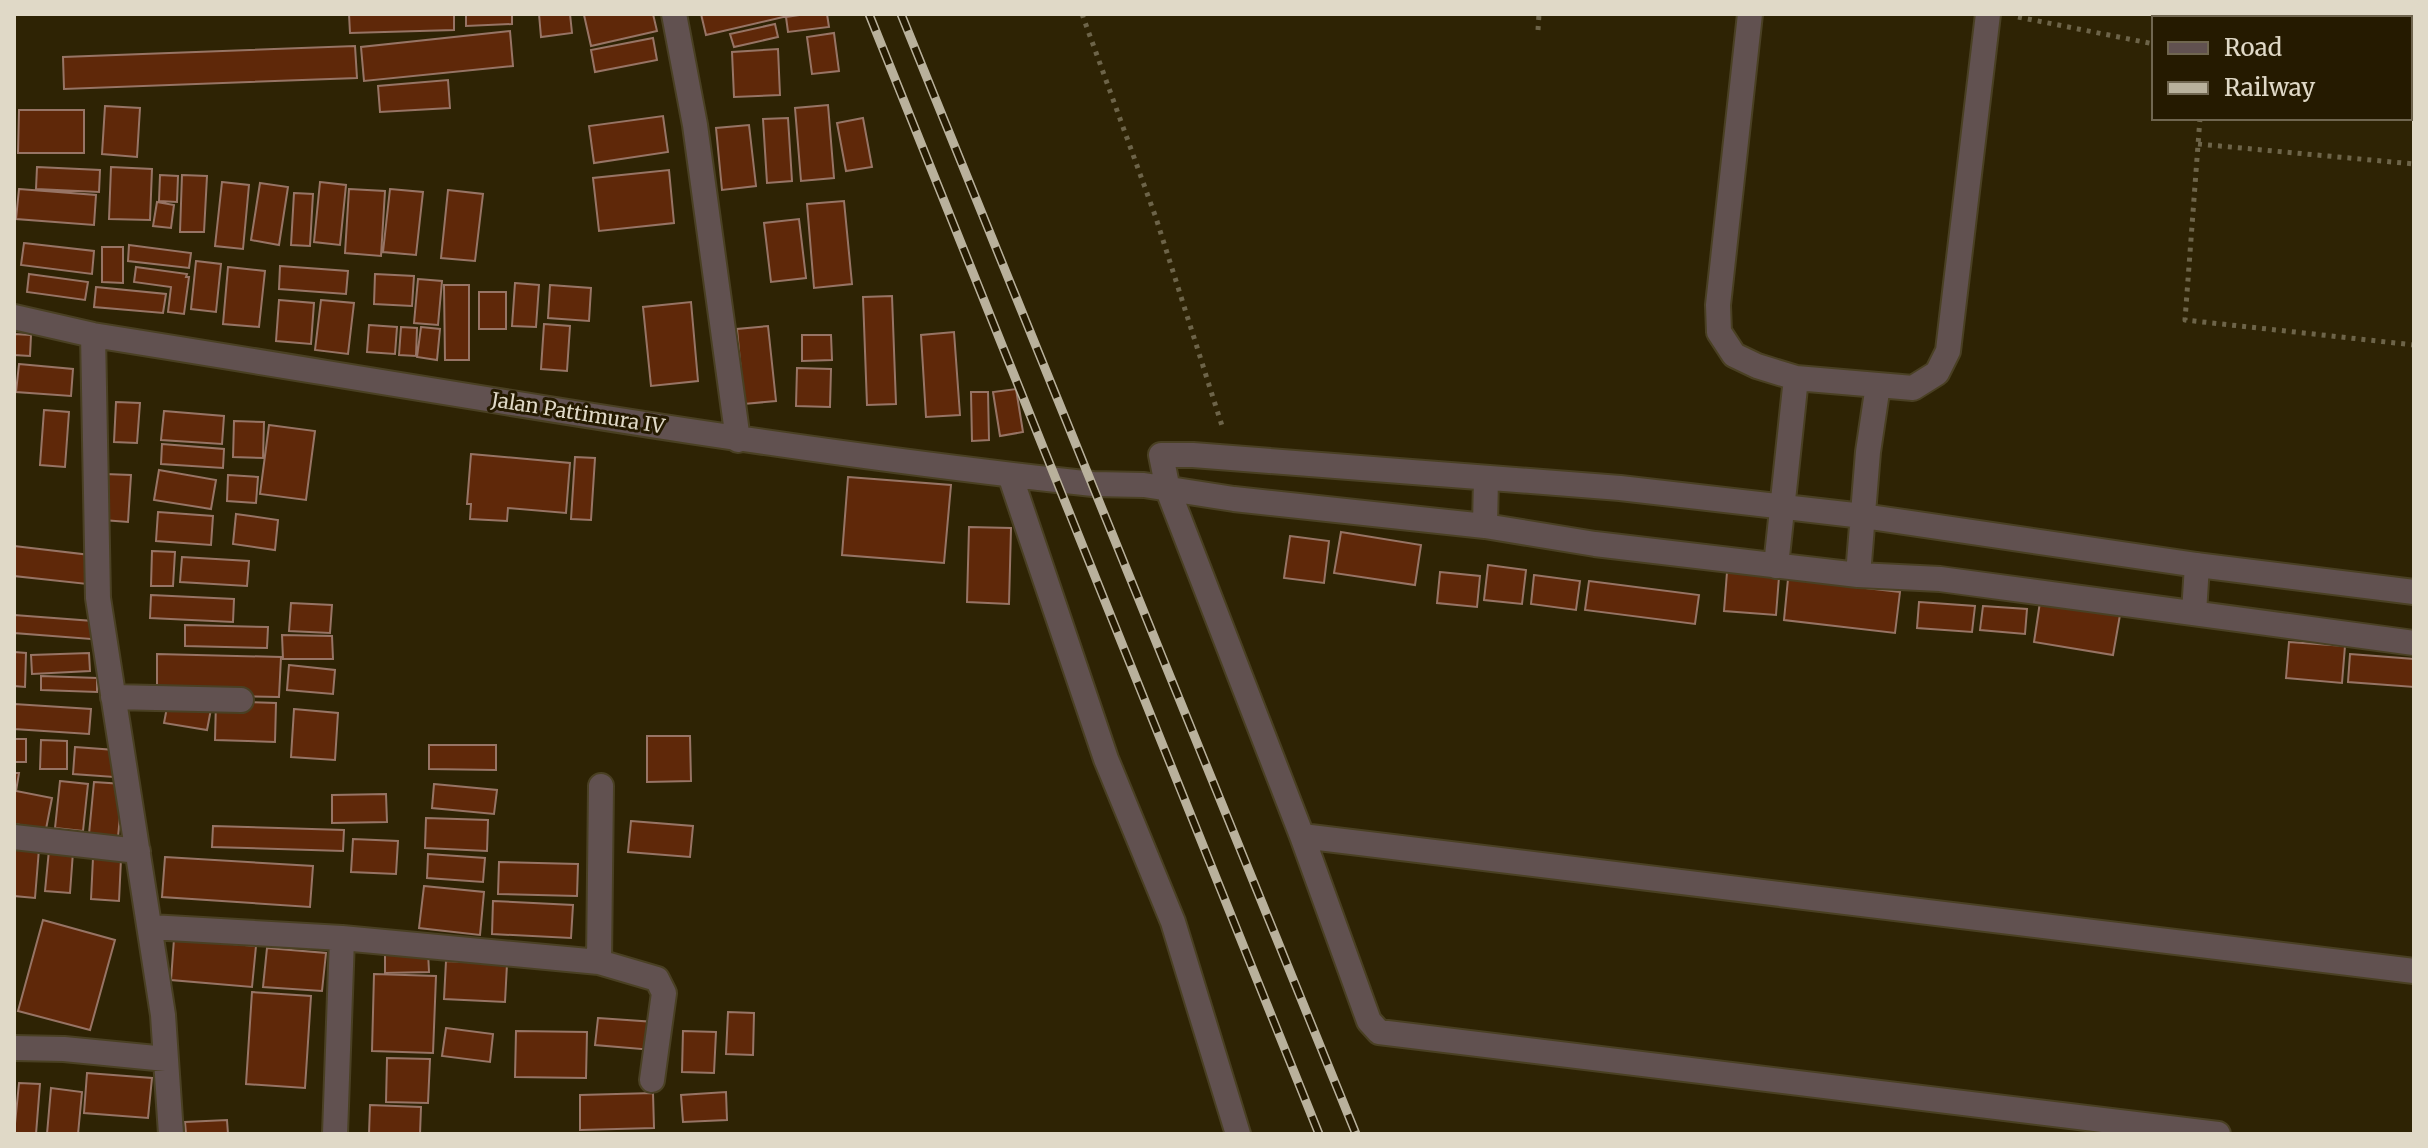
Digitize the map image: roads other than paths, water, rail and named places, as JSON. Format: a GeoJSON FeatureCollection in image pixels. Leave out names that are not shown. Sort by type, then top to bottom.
{"type":"FeatureCollection","features":[{"type":"Feature","properties":{"kind":"street"},"geometry":{"type":"LineString","coordinates":[[674,14],[695,125],[738,440]]}},
{"type":"Feature","properties":{"kind":"street"},"geometry":{"type":"LineString","coordinates":[[1750,14],[1718,305],[1719,332],[1734,355],[1796,378],[1913,388],[1937,373],[1948,351],[1988,14]]}},
{"type":"Feature","properties":{"kind":"street","name":"Jalan Pattimura IV"},"geometry":{"type":"LineString","coordinates":[[14,317],[93,335],[738,440],[1010,475],[1156,487],[1485,526],[1595,544],[1776,566],[1858,575],[1940,579],[2414,643]]}},
{"type":"Feature","properties":{"kind":"street"},"geometry":{"type":"LineString","coordinates":[[93,335],[98,598],[163,1015],[171,1134]]}},
{"type":"Feature","properties":{"kind":"street"},"geometry":{"type":"LineString","coordinates":[[1776,566],[1796,378]]}},
{"type":"Feature","properties":{"kind":"street"},"geometry":{"type":"LineString","coordinates":[[1858,575],[1868,452],[1878,385]]}},
{"type":"Feature","properties":{"kind":"street"},"geometry":{"type":"LineString","coordinates":[[2218,1134],[1379,1032],[1369,1021],[1302,836],[1156,487],[1161,455],[1232,457],[1620,488],[1863,516],[2197,565],[2414,592]]}},
{"type":"Feature","properties":{"kind":"street"},"geometry":{"type":"LineString","coordinates":[[1010,475],[1106,759],[1173,922],[1238,1134]]}},
{"type":"Feature","properties":{"kind":"street"},"geometry":{"type":"LineString","coordinates":[[1485,526],[1486,478]]}},
{"type":"Feature","properties":{"kind":"street"},"geometry":{"type":"LineString","coordinates":[[2194,613],[2197,565]]}},
{"type":"Feature","properties":{"kind":"street"},"geometry":{"type":"LineString","coordinates":[[113,697],[241,700]]}},
{"type":"Feature","properties":{"kind":"street"},"geometry":{"type":"LineString","coordinates":[[599,962],[601,786]]}},
{"type":"Feature","properties":{"kind":"street"},"geometry":{"type":"LineString","coordinates":[[1302,836],[2414,971]]}},
{"type":"Feature","properties":{"kind":"street"},"geometry":{"type":"LineString","coordinates":[[14,837],[138,851]]}},
{"type":"Feature","properties":{"kind":"street"},"geometry":{"type":"LineString","coordinates":[[150,927],[342,938],[599,962],[657,979],[664,993],[652,1080]]}},
{"type":"Feature","properties":{"kind":"street"},"geometry":{"type":"LineString","coordinates":[[335,1134],[342,938]]}},
{"type":"Feature","properties":{"kind":"street"},"geometry":{"type":"LineString","coordinates":[[14,1048],[64,1049],[166,1059]]}},
{"type":"Feature","properties":{"kind":"railway"},"geometry":{"type":"LineString","coordinates":[[869,14],[1319,1134]]}},
{"type":"Feature","properties":{"kind":"railway"},"geometry":{"type":"LineString","coordinates":[[901,14],[1356,1134]]}}]}
